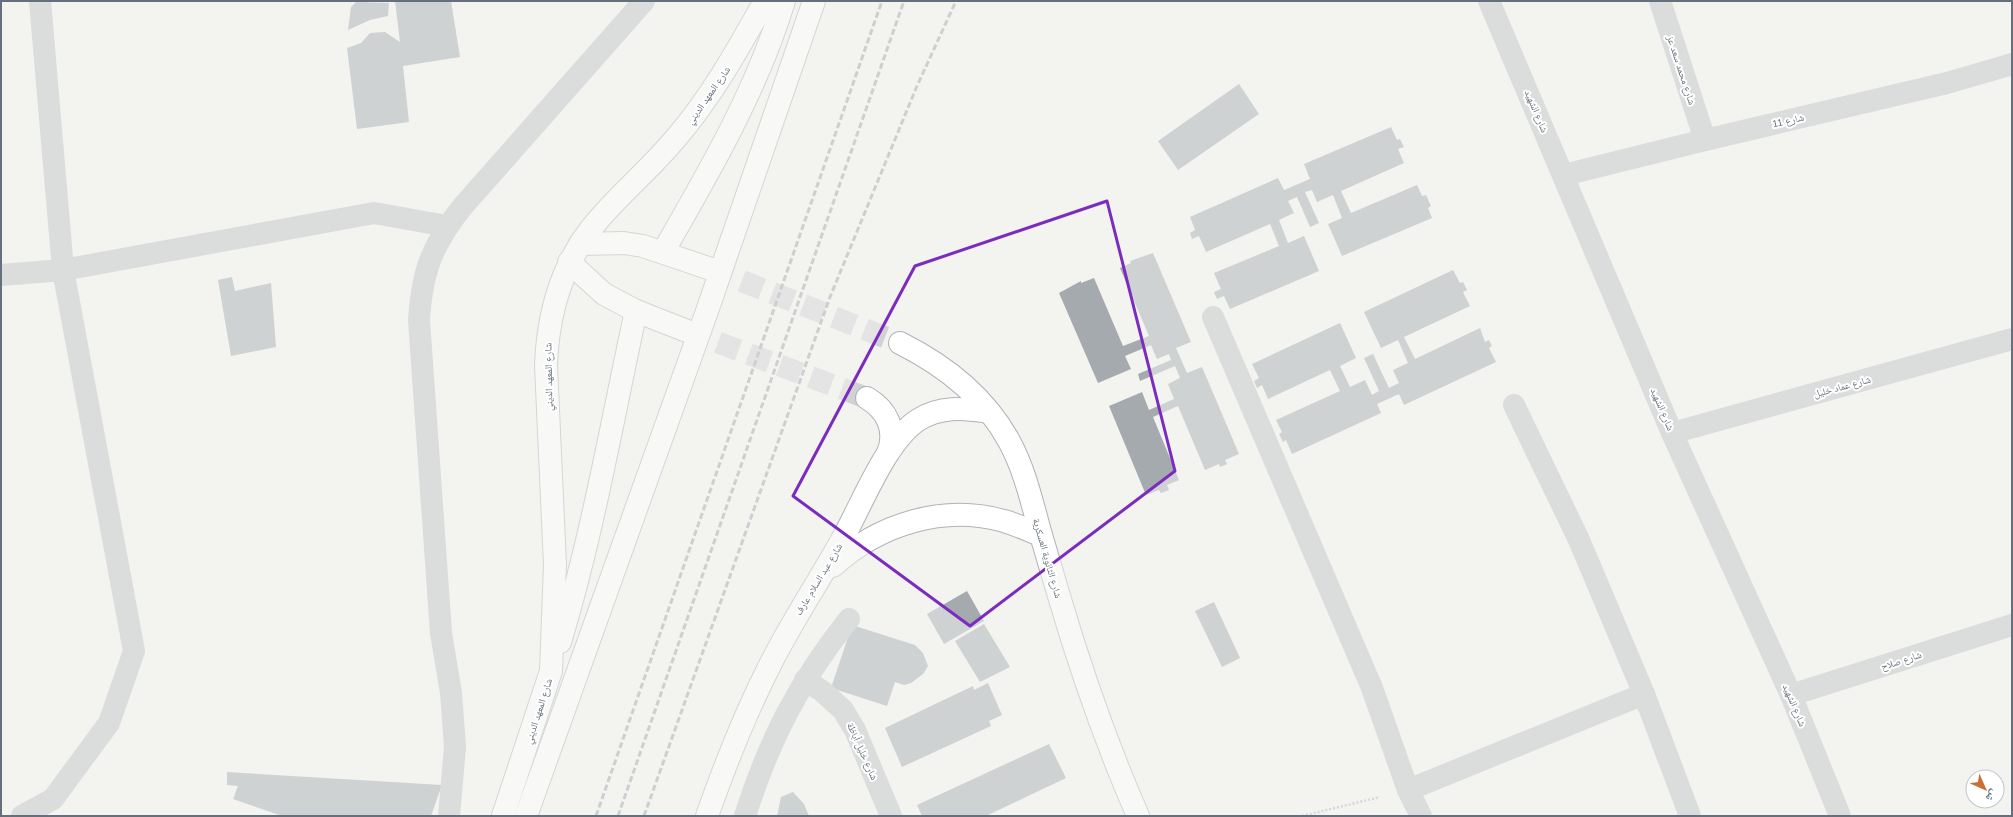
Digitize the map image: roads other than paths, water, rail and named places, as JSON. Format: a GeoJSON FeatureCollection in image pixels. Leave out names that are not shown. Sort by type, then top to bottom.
{"type":"FeatureCollection","features":[{"type":"Feature","properties":{"kind":"main road","name":"شارع المعهد الديني"},"geometry":{"type":"LineString","coordinates":[[503,816],[551,672],[555,565],[546,365],[547,338],[559,287],[569,262],[580,244],[599,219],[645,174],[708,98],[735,55],[765,1]]}},
{"type":"Feature","properties":{"kind":"main road"},"geometry":{"type":"LineString","coordinates":[[663,252],[703,183],[744,102],[784,1]]}},
{"type":"Feature","properties":{"kind":"main road"},"geometry":{"type":"LineString","coordinates":[[526,816],[706,314],[814,1]]}},
{"type":"Feature","properties":{"kind":"main road"},"geometry":{"type":"LineString","coordinates":[[580,244],[624,243],[663,252],[711,269]]}},
{"type":"Feature","properties":{"kind":"main road"},"geometry":{"type":"LineString","coordinates":[[569,262],[604,294],[636,311],[687,331]]}},
{"type":"Feature","properties":{"kind":"main road"},"geometry":{"type":"LineString","coordinates":[[551,672],[575,592],[636,311]]}},
{"type":"Feature","properties":{"kind":"main road","name":"شارع الثانوية العسكرية"},"geometry":{"type":"LineString","coordinates":[[900,344],[926,356],[950,373],[982,404],[1009,440],[1027,482],[1067,623],[1097,711],[1138,816]]}},
{"type":"Feature","properties":{"kind":"main road"},"geometry":{"type":"LineString","coordinates":[[867,398],[877,404],[890,422],[892,434],[891,445],[887,455]]}},
{"type":"Feature","properties":{"kind":"main road","name":"شارع عبد السلام عارف"},"geometry":{"type":"LineString","coordinates":[[707,816],[728,758],[769,665],[820,577],[887,455],[900,435],[919,420],[941,410],[965,408],[988,412]]}},
{"type":"Feature","properties":{"kind":"main road"},"geometry":{"type":"LineString","coordinates":[[820,577],[850,550],[885,530],[924,518],[964,515],[1004,521],[1041,535]]}},
{"type":"Feature","properties":{"kind":"street"},"geometry":{"type":"LineString","coordinates":[[22,816],[53,799],[109,723],[134,651],[64,270],[40,1]]}},
{"type":"Feature","properties":{"kind":"street"},"geometry":{"type":"LineString","coordinates":[[449,816],[455,747],[451,693],[441,633],[419,320],[421,295],[426,270],[435,247],[448,226],[644,1]]}},
{"type":"Feature","properties":{"kind":"street","name":"شارع الشهيد"},"geometry":{"type":"LineString","coordinates":[[1489,1],[1672,432],[1791,695],[1840,816]]}},
{"type":"Feature","properties":{"kind":"street","name":"شارع محمد سعد عز"},"geometry":{"type":"LineString","coordinates":[[1660,1],[1704,140]]}},
{"type":"Feature","properties":{"kind":"street","name":"شارع 11"},"geometry":{"type":"LineString","coordinates":[[1564,175],[1704,140],[1947,83],[2012,64]]}},
{"type":"Feature","properties":{"kind":"street"},"geometry":{"type":"LineString","coordinates":[[1,275],[64,270],[374,213],[448,226]]}},
{"type":"Feature","properties":{"kind":"street"},"geometry":{"type":"LineString","coordinates":[[1212,318],[1372,688],[1408,790],[1421,816]]}},
{"type":"Feature","properties":{"kind":"street","name":"شارع عماد خليل"},"geometry":{"type":"LineString","coordinates":[[1672,432],[2012,339]]}},
{"type":"Feature","properties":{"kind":"street"},"geometry":{"type":"LineString","coordinates":[[1514,405],[1579,540],[1644,694],[1690,816]]}},
{"type":"Feature","properties":{"kind":"street"},"geometry":{"type":"LineString","coordinates":[[745,816],[758,774],[779,726],[805,680],[849,619]]}},
{"type":"Feature","properties":{"kind":"street","name":"شارع صلاح"},"geometry":{"type":"LineString","coordinates":[[1791,695],[2012,625]]}},
{"type":"Feature","properties":{"kind":"street","name":"شارع خليل أباظة"},"geometry":{"type":"LineString","coordinates":[[805,680],[822,691],[843,710],[856,730],[891,816]]}},
{"type":"Feature","properties":{"kind":"street"},"geometry":{"type":"LineString","coordinates":[[1408,790],[1644,694]]}},
{"type":"Feature","properties":{"kind":"tunnel"},"geometry":{"type":"LineString","coordinates":[[711,269],[900,343]]}},
{"type":"Feature","properties":{"kind":"tunnel"},"geometry":{"type":"LineString","coordinates":[[687,331],[867,398]]}},
{"type":"Feature","properties":{"kind":"railway"},"geometry":{"type":"LineString","coordinates":[[596,816],[882,1]]}},
{"type":"Feature","properties":{"kind":"railway"},"geometry":{"type":"LineString","coordinates":[[618,816],[904,1]]}},
{"type":"Feature","properties":{"kind":"railway"},"geometry":{"type":"LineString","coordinates":[[644,816],[830,297],[917,86],[956,1]]}}]}
